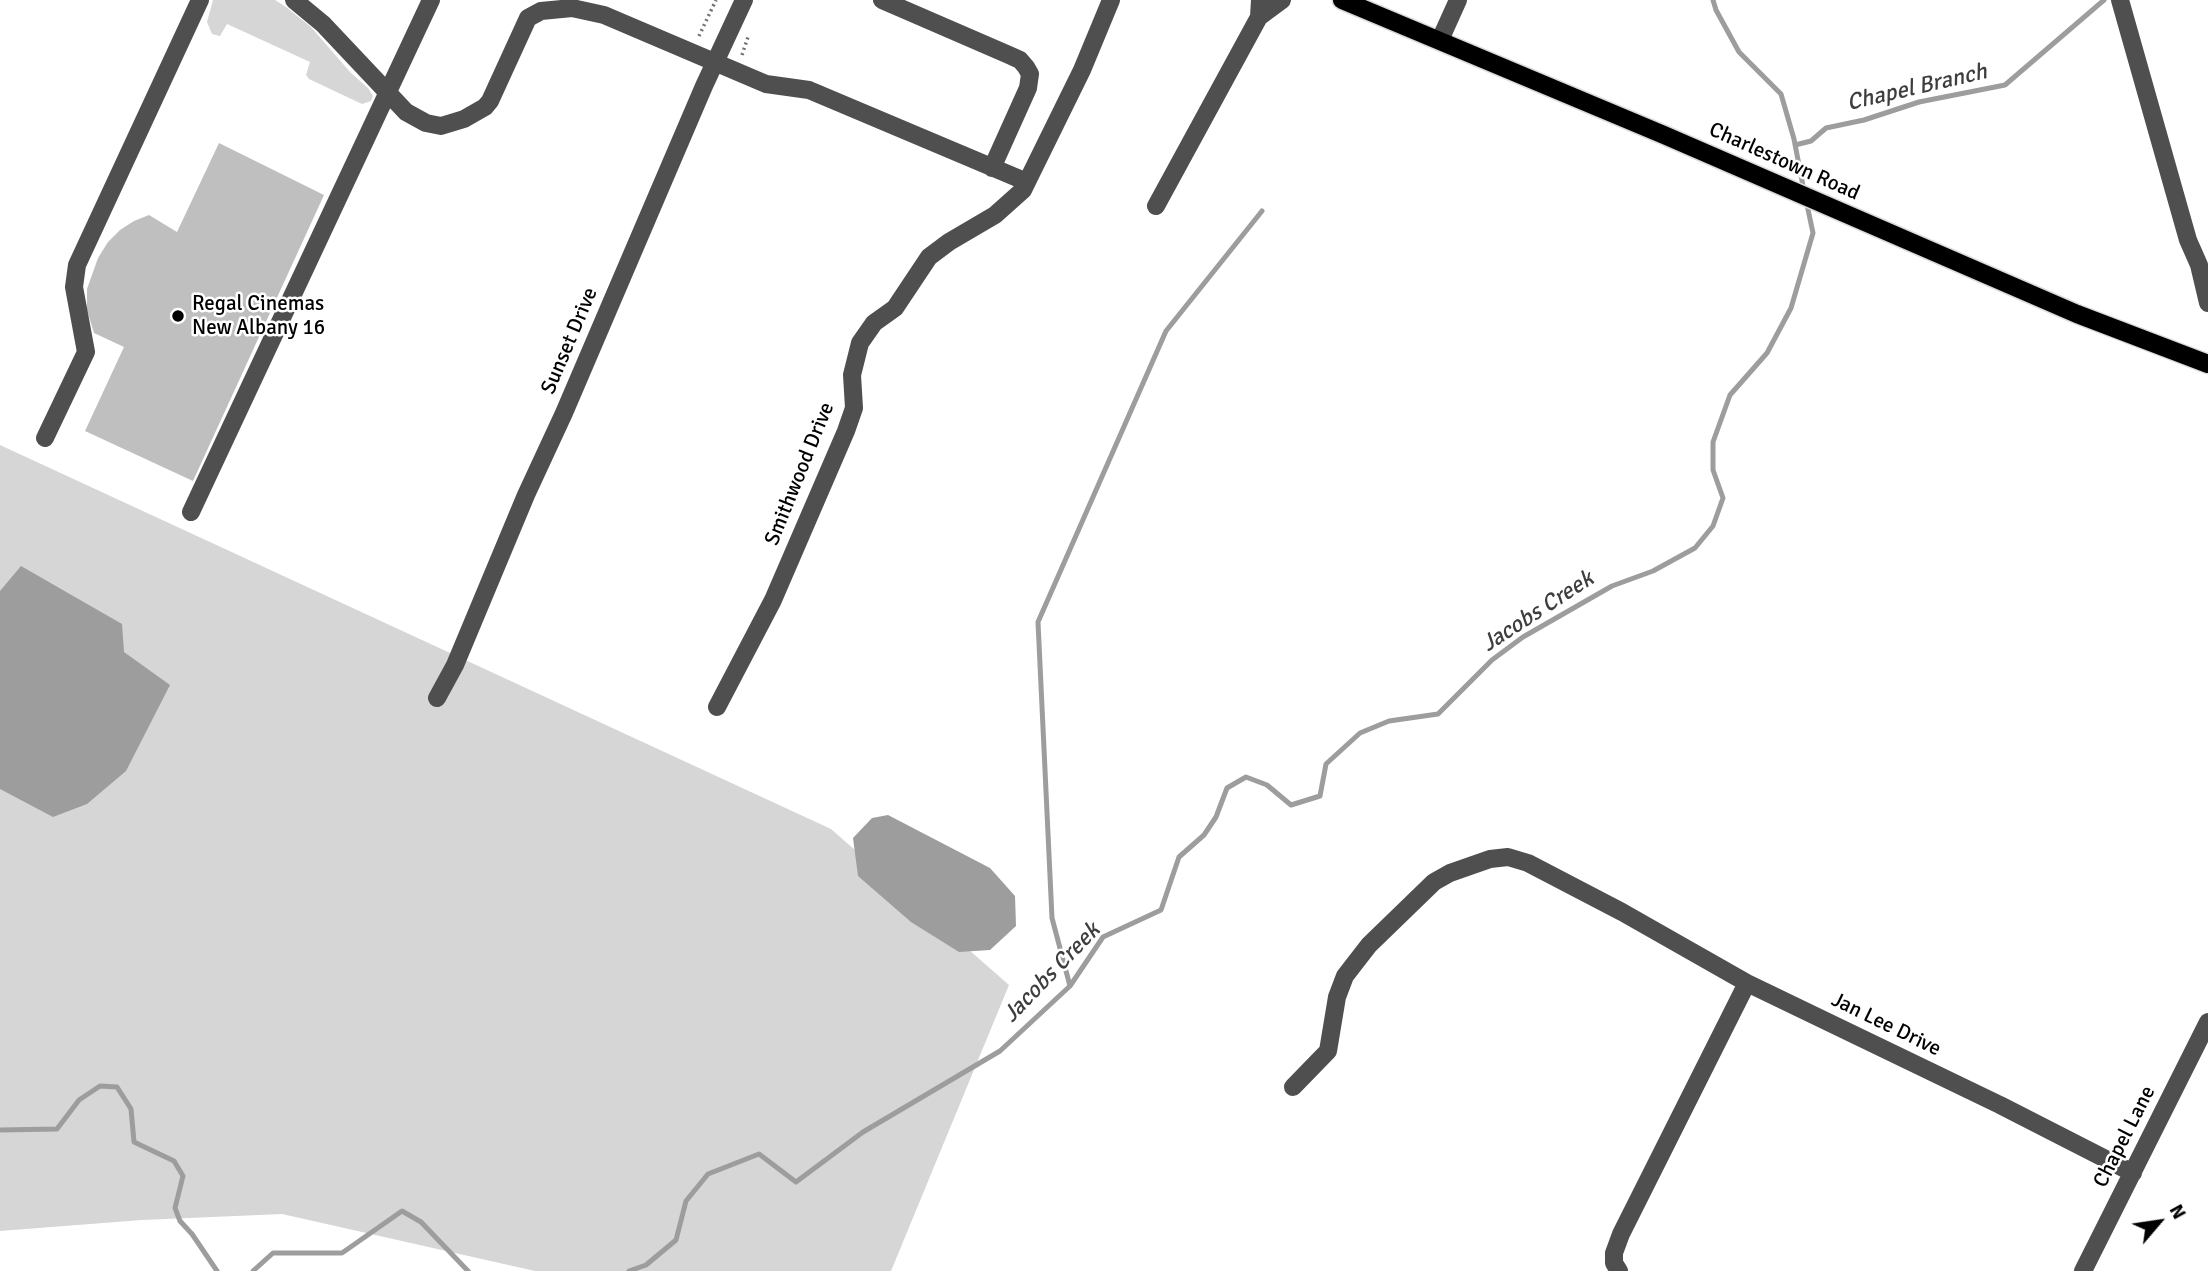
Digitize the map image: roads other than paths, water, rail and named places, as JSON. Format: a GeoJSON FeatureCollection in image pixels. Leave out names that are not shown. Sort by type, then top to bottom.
{"type":"FeatureCollection","features":[{"type":"Feature","properties":{"kind":"main road","name":"Charlestown Road"},"geometry":{"type":"LineString","coordinates":[[1342,0],[2077,314],[2208,362]]}},
{"type":"Feature","properties":{"kind":"street"},"geometry":{"type":"LineString","coordinates":[[45,438],[86,352],[74,294],[77,265],[200,0]]}},
{"type":"Feature","properties":{"kind":"street"},"geometry":{"type":"LineString","coordinates":[[191,512],[431,0]]}},
{"type":"Feature","properties":{"kind":"street","name":"Sunset Drive"},"geometry":{"type":"LineString","coordinates":[[437,698],[456,665],[526,495],[564,414],[744,0]]}},
{"type":"Feature","properties":{"kind":"street"},"geometry":{"type":"LineString","coordinates":[[881,0],[1009,55],[1026,67],[1030,74],[1028,88],[992,168]]}},
{"type":"Feature","properties":{"kind":"street","name":"Smithwood Drive"},"geometry":{"type":"LineString","coordinates":[[717,707],[773,600],[846,431],[854,408],[852,375],[860,343],[874,323],[895,308],[929,257],[1009,205],[1023,190],[1082,70],[1111,0]]}},
{"type":"Feature","properties":{"kind":"street"},"geometry":{"type":"LineString","coordinates":[[1156,206],[1260,8],[1282,0]]}},
{"type":"Feature","properties":{"kind":"street"},"geometry":{"type":"LineString","coordinates":[[1440,40],[1458,0]]}},
{"type":"Feature","properties":{"kind":"street"},"geometry":{"type":"LineString","coordinates":[[2120,0],[2208,303]]}},
{"type":"Feature","properties":{"kind":"street"},"geometry":{"type":"LineString","coordinates":[[305,3],[406,112],[440,126],[478,113],[490,101],[528,18],[541,11],[590,10],[772,86],[809,90],[1027,182]]}},
{"type":"Feature","properties":{"kind":"street","name":"Jan Lee Drive"},"geometry":{"type":"LineString","coordinates":[[1293,1087],[1328,1051],[1336,997],[1345,976],[1369,945],[1434,882],[1490,859],[1508,857],[1528,863],[1622,912],[1747,983],[2000,1105],[2133,1173]]}},
{"type":"Feature","properties":{"kind":"street"},"geometry":{"type":"LineString","coordinates":[[1619,1271],[1614,1262],[1614,1253],[1621,1234],[1747,983]]}},
{"type":"Feature","properties":{"kind":"street","name":"Chapel Lane"},"geometry":{"type":"LineString","coordinates":[[2083,1271],[2208,1022]]}},
{"type":"Feature","properties":{"kind":"waterway","name":"Jacobs Creek"},"geometry":{"type":"LineString","coordinates":[[1713,0],[1739,52],[1781,94],[1794,139],[1804,191]]}},
{"type":"Feature","properties":{"kind":"waterway","name":"Chapel Branch"},"geometry":{"type":"LineString","coordinates":[[1795,145],[1811,141],[1826,128],[1864,120],[1919,102],[2005,85],[2104,0]]}},
{"type":"Feature","properties":{"kind":"waterway","name":"Jacobs Creek"},"geometry":{"type":"LineString","coordinates":[[629,1271],[646,1265],[676,1240],[686,1201],[708,1174],[759,1154],[796,1182],[863,1132],[1000,1051],[1070,986],[1103,937],[1161,910],[1179,857],[1204,835],[1216,817],[1227,788],[1246,777],[1267,785],[1291,805],[1320,796],[1326,764],[1360,733],[1389,721],[1438,714],[1492,660],[1523,637],[1612,586],[1653,571],[1695,548],[1713,526],[1723,498],[1713,470],[1713,442],[1730,395],[1767,353],[1791,308],[1813,233],[1806,200]]}},
{"type":"Feature","properties":{"kind":"waterway"},"geometry":{"type":"LineString","coordinates":[[1070,986],[1052,918],[1038,622],[1166,331],[1262,211]]}},
{"type":"Feature","properties":{"kind":"waterway"},"geometry":{"type":"LineString","coordinates":[[0,1130],[57,1129],[79,1100],[100,1086],[117,1087],[131,1109],[134,1142],[174,1161],[183,1176],[175,1208],[180,1221],[217,1271]]}},
{"type":"Feature","properties":{"kind":"waterway","name":"Jacobs Creek"},"geometry":{"type":"LineString","coordinates":[[253,1271],[273,1253],[342,1253],[402,1211],[421,1222],[468,1271]]}},
{"type":"Feature","properties":{"kind":"place","name":"Regal Cinemas New Albany 16"},"geometry":{"type":"Point","coordinates":[178,316]}}]}
